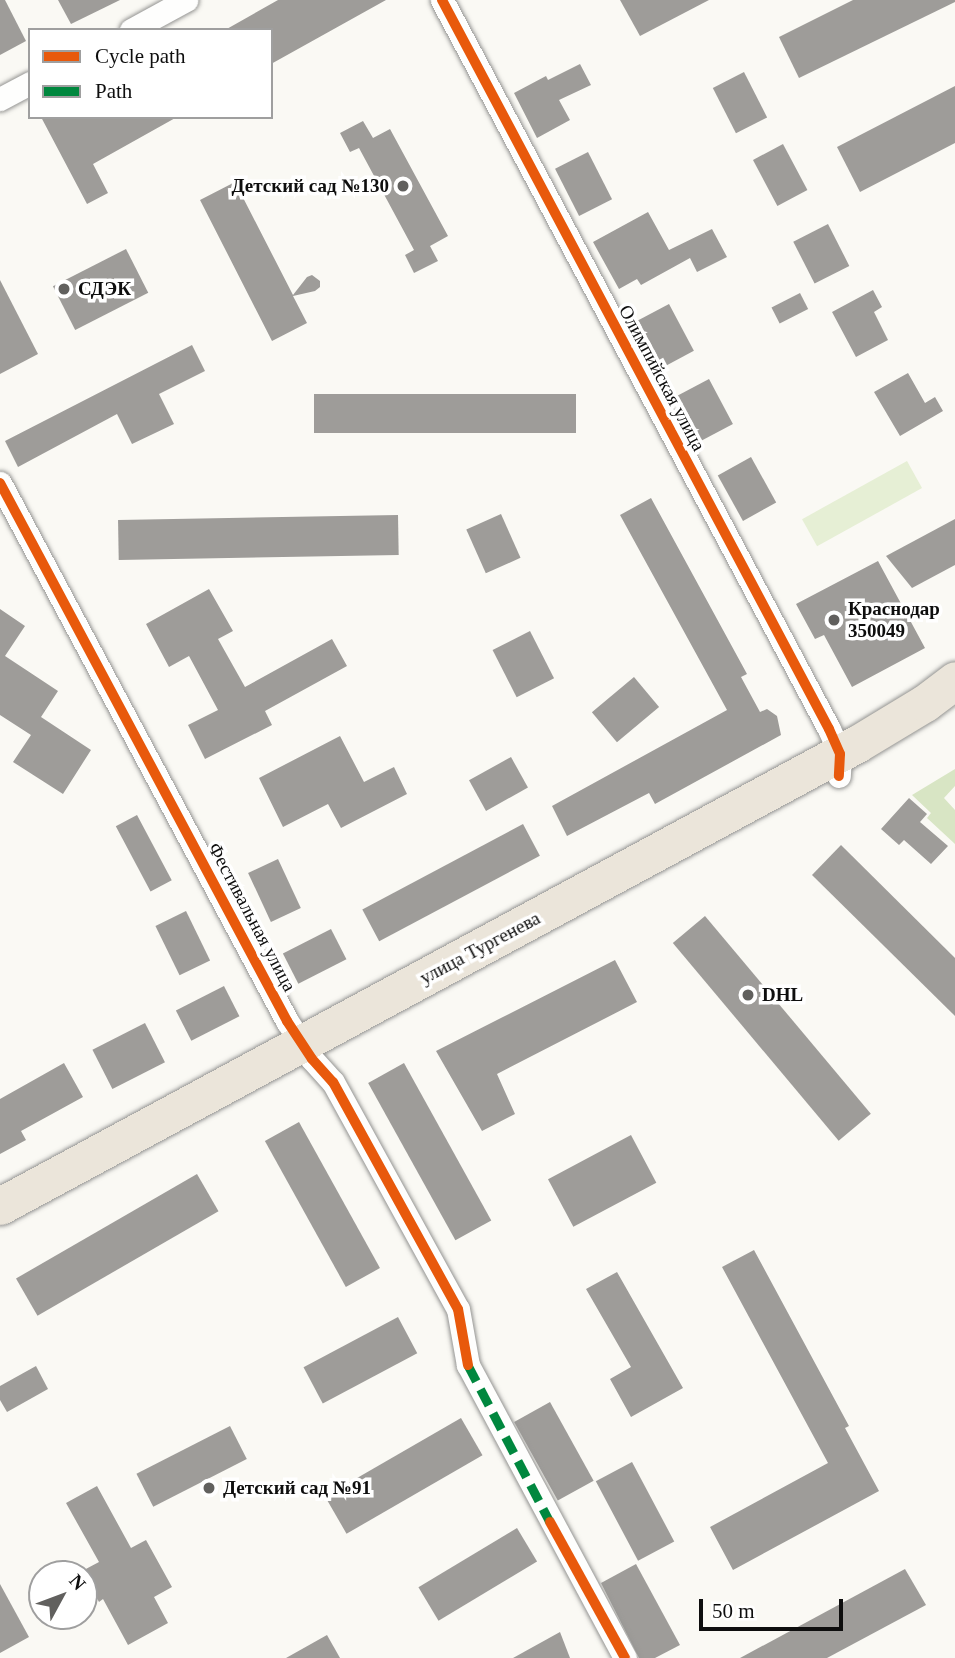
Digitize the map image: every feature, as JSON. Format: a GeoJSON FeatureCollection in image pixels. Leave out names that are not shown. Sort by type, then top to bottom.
{"type":"FeatureCollection","features":[{"type":"Feature","properties":{"kind":"main road","name":"улица Тургенева"},"geometry":{"type":"LineString","coordinates":[[839,765],[955,680]]}},
{"type":"Feature","properties":{"kind":"main road","name":"улица Тургенева"},"geometry":{"type":"LineString","coordinates":[[0,1206],[307,1051],[839,765],[955,712]]}},
{"type":"Feature","properties":{"kind":"main road","name":"улица Тургенева"},"geometry":{"type":"LineString","coordinates":[[0,1227],[307,1051]]}},
{"type":"Feature","properties":{"kind":"street"},"geometry":{"type":"LineString","coordinates":[[135,28],[186,0]]}},
{"type":"Feature","properties":{"kind":"street","name":"Олимпийская улица"},"geometry":{"type":"LineString","coordinates":[[442,0],[839,765]]}},
{"type":"Feature","properties":{"kind":"street"},"geometry":{"type":"LineString","coordinates":[[0,99],[28,84]]}},
{"type":"Feature","properties":{"kind":"street","name":"Фестивальная улица"},"geometry":{"type":"LineString","coordinates":[[0,483],[307,1051],[333,1082],[458,1309],[468,1365],[625,1658]]}},
{"type":"Feature","properties":{"kind":"green space"},"geometry":{"type":"Polygon","coordinates":[[[907,461],[922,488],[817,546],[802,519],[907,461]]]}},
{"type":"Feature","properties":{"kind":"green space"},"geometry":{"type":"Polygon","coordinates":[[[955,769],[955,786],[944,798],[955,810],[955,844],[927,818],[931,813],[912,795],[955,769]]]}},
{"type":"Feature","properties":{"kind":"building"},"geometry":{"type":"Polygon","coordinates":[[[0,0],[5,0],[26,41],[0,55],[0,0]]]}},
{"type":"Feature","properties":{"kind":"building"},"geometry":{"type":"Polygon","coordinates":[[[58,0],[120,0],[71,24],[58,0]]]}},
{"type":"Feature","properties":{"kind":"building"},"geometry":{"type":"Polygon","coordinates":[[[278,0],[386,0],[273,63],[273,28],[229,28],[278,0]]]}},
{"type":"Feature","properties":{"kind":"building"},"geometry":{"type":"Polygon","coordinates":[[[620,0],[709,0],[640,36],[620,0]]]}},
{"type":"Feature","properties":{"kind":"building"},"geometry":{"type":"Polygon","coordinates":[[[853,0],[955,2],[799,78],[779,37],[853,0]]]}},
{"type":"Feature","properties":{"kind":"building"},"geometry":{"type":"Polygon","coordinates":[[[580,64],[591,85],[559,100],[570,120],[537,138],[514,93],[546,76],[548,80],[580,64]]]}},
{"type":"Feature","properties":{"kind":"building"},"geometry":{"type":"Polygon","coordinates":[[[744,72],[767,117],[736,133],[713,88],[744,72]]]}},
{"type":"Feature","properties":{"kind":"building"},"geometry":{"type":"Polygon","coordinates":[[[955,86],[955,143],[860,192],[837,147],[955,86]]]}},
{"type":"Feature","properties":{"kind":"building"},"geometry":{"type":"Polygon","coordinates":[[[42,119],[173,119],[93,164],[108,193],[87,204],[42,119]]]}},
{"type":"Feature","properties":{"kind":"building"},"geometry":{"type":"Polygon","coordinates":[[[363,121],[373,138],[390,129],[448,236],[430,246],[438,261],[414,273],[405,255],[414,250],[359,148],[350,152],[340,133],[363,121]]]}},
{"type":"Feature","properties":{"kind":"building"},"geometry":{"type":"Polygon","coordinates":[[[783,144],[807,190],[777,206],[753,160],[783,144]]]}},
{"type":"Feature","properties":{"kind":"building"},"geometry":{"type":"Polygon","coordinates":[[[588,152],[612,199],[579,216],[555,169],[588,152]]]}},
{"type":"Feature","properties":{"kind":"building"},"geometry":{"type":"Polygon","coordinates":[[[235,182],[293,295],[307,277],[312,275],[320,281],[320,287],[315,291],[293,296],[307,323],[272,341],[200,200],[235,182]]]}},
{"type":"Feature","properties":{"kind":"building"},"geometry":{"type":"Polygon","coordinates":[[[648,212],[669,250],[712,229],[727,257],[697,272],[690,258],[641,285],[637,279],[619,289],[593,242],[648,212]]]}},
{"type":"Feature","properties":{"kind":"building"},"geometry":{"type":"Polygon","coordinates":[[[828,224],[849,266],[815,284],[793,242],[828,224]]]}},
{"type":"Feature","properties":{"kind":"building"},"geometry":{"type":"Polygon","coordinates":[[[126,249],[148,293],[75,330],[53,286],[126,249]]]}},
{"type":"Feature","properties":{"kind":"building"},"geometry":{"type":"Polygon","coordinates":[[[0,280],[38,354],[0,374],[0,280]]]}},
{"type":"Feature","properties":{"kind":"building"},"geometry":{"type":"Polygon","coordinates":[[[873,290],[882,307],[874,312],[888,340],[856,357],[832,312],[873,290]]]}},
{"type":"Feature","properties":{"kind":"building"},"geometry":{"type":"Polygon","coordinates":[[[800,293],[808,309],[780,324],[771,308],[800,293]]]}},
{"type":"Feature","properties":{"kind":"building"},"geometry":{"type":"Polygon","coordinates":[[[669,304],[694,351],[660,369],[635,322],[669,304]]]}},
{"type":"Feature","properties":{"kind":"building"},"geometry":{"type":"Polygon","coordinates":[[[192,345],[205,371],[159,394],[174,424],[132,444],[117,414],[18,467],[5,441],[192,345]]]}},
{"type":"Feature","properties":{"kind":"building"},"geometry":{"type":"Polygon","coordinates":[[[908,373],[925,403],[935,397],[943,411],[900,436],[874,392],[908,373]]]}},
{"type":"Feature","properties":{"kind":"building"},"geometry":{"type":"Polygon","coordinates":[[[709,379],[733,424],[699,442],[675,397],[709,379]]]}},
{"type":"Feature","properties":{"kind":"building"},"geometry":{"type":"Polygon","coordinates":[[[314,394],[576,394],[576,433],[314,433],[314,394]]]}},
{"type":"Feature","properties":{"kind":"building"},"geometry":{"type":"Polygon","coordinates":[[[751,457],[776,502],[743,521],[718,475],[751,457]]]}},
{"type":"Feature","properties":{"kind":"building"},"geometry":{"type":"Polygon","coordinates":[[[651,498],[747,674],[741,677],[760,712],[767,709],[777,716],[781,735],[655,804],[649,793],[567,836],[552,806],[727,710],[620,515],[651,498]]]}},
{"type":"Feature","properties":{"kind":"building"},"geometry":{"type":"Polygon","coordinates":[[[501,514],[521,558],[486,573],[466,529],[501,514]]]}},
{"type":"Feature","properties":{"kind":"building"},"geometry":{"type":"Polygon","coordinates":[[[398,515],[399,555],[119,560],[118,520],[398,515]]]}},
{"type":"Feature","properties":{"kind":"building"},"geometry":{"type":"Polygon","coordinates":[[[955,519],[955,565],[912,588],[886,556],[955,519]]]}},
{"type":"Feature","properties":{"kind":"building"},"geometry":{"type":"Polygon","coordinates":[[[878,561],[925,648],[852,687],[824,635],[815,639],[796,604],[878,561]]]}},
{"type":"Feature","properties":{"kind":"building"},"geometry":{"type":"Polygon","coordinates":[[[209,589],[233,631],[218,639],[245,687],[332,639],[347,666],[265,711],[272,725],[205,759],[188,725],[218,710],[189,656],[169,667],[146,624],[209,589]]]}},
{"type":"Feature","properties":{"kind":"building"},"geometry":{"type":"Polygon","coordinates":[[[0,609],[25,626],[5,656],[58,691],[41,717],[91,750],[63,794],[13,762],[31,735],[0,715],[0,609]]]}},
{"type":"Feature","properties":{"kind":"building"},"geometry":{"type":"Polygon","coordinates":[[[530,631],[554,678],[517,697],[493,650],[530,631]]]}},
{"type":"Feature","properties":{"kind":"building"},"geometry":{"type":"Polygon","coordinates":[[[634,677],[659,707],[617,742],[592,712],[634,677]]]}},
{"type":"Feature","properties":{"kind":"building"},"geometry":{"type":"Polygon","coordinates":[[[340,736],[364,782],[394,767],[407,794],[341,828],[328,804],[283,827],[259,778],[340,736]]]}},
{"type":"Feature","properties":{"kind":"building"},"geometry":{"type":"Polygon","coordinates":[[[511,757],[528,788],[486,811],[469,780],[511,757]]]}},
{"type":"Feature","properties":{"kind":"building"},"geometry":{"type":"Polygon","coordinates":[[[909,798],[927,814],[920,822],[948,846],[931,864],[904,840],[899,845],[881,829],[909,798]]]}},
{"type":"Feature","properties":{"kind":"building"},"geometry":{"type":"Polygon","coordinates":[[[137,815],[172,880],[151,892],[116,826],[137,815]]]}},
{"type":"Feature","properties":{"kind":"building"},"geometry":{"type":"Polygon","coordinates":[[[523,824],[540,856],[379,941],[362,909],[523,824]]]}},
{"type":"Feature","properties":{"kind":"building"},"geometry":{"type":"Polygon","coordinates":[[[841,845],[955,958],[955,1016],[812,875],[841,845]]]}},
{"type":"Feature","properties":{"kind":"building"},"geometry":{"type":"Polygon","coordinates":[[[278,859],[301,908],[271,922],[248,873],[278,859]]]}},
{"type":"Feature","properties":{"kind":"building"},"geometry":{"type":"Polygon","coordinates":[[[186,911],[210,960],[180,975],[155,926],[186,911]]]}},
{"type":"Feature","properties":{"kind":"building"},"geometry":{"type":"Polygon","coordinates":[[[705,916],[871,1114],[839,1141],[673,943],[705,916]]]}},
{"type":"Feature","properties":{"kind":"building"},"geometry":{"type":"Polygon","coordinates":[[[331,929],[346,959],[298,984],[283,954],[331,929]]]}},
{"type":"Feature","properties":{"kind":"building"},"geometry":{"type":"Polygon","coordinates":[[[615,960],[637,1002],[497,1074],[515,1114],[482,1131],[436,1051],[615,960]]]}},
{"type":"Feature","properties":{"kind":"building"},"geometry":{"type":"Polygon","coordinates":[[[224,986],[239,1016],[191,1041],[176,1011],[224,986]]]}},
{"type":"Feature","properties":{"kind":"building"},"geometry":{"type":"Polygon","coordinates":[[[145,1023],[165,1062],[112,1089],[92,1050],[145,1023]]]}},
{"type":"Feature","properties":{"kind":"building"},"geometry":{"type":"Polygon","coordinates":[[[64,1063],[83,1097],[21,1131],[26,1140],[0,1154],[0,1099],[64,1063]]]}},
{"type":"Feature","properties":{"kind":"building"},"geometry":{"type":"Polygon","coordinates":[[[404,1063],[491,1220],[455,1240],[368,1083],[404,1063]]]}},
{"type":"Feature","properties":{"kind":"building"},"geometry":{"type":"Polygon","coordinates":[[[299,1122],[380,1268],[346,1287],[265,1141],[299,1122]]]}},
{"type":"Feature","properties":{"kind":"building"},"geometry":{"type":"Polygon","coordinates":[[[631,1135],[656,1183],[573,1227],[548,1179],[631,1135]]]}},
{"type":"Feature","properties":{"kind":"building"},"geometry":{"type":"Polygon","coordinates":[[[197,1174],[218,1211],[38,1316],[16,1278],[197,1174]]]}},
{"type":"Feature","properties":{"kind":"building"},"geometry":{"type":"Polygon","coordinates":[[[754,1250],[849,1426],[845,1428],[879,1491],[733,1570],[710,1527],[828,1463],[722,1267],[754,1250]]]}},
{"type":"Feature","properties":{"kind":"building"},"geometry":{"type":"Polygon","coordinates":[[[617,1272],[683,1388],[631,1417],[610,1379],[631,1367],[586,1289],[617,1272]]]}},
{"type":"Feature","properties":{"kind":"building"},"geometry":{"type":"Polygon","coordinates":[[[398,1317],[417,1353],[323,1403],[304,1367],[398,1317]]]}},
{"type":"Feature","properties":{"kind":"building"},"geometry":{"type":"Polygon","coordinates":[[[36,1366],[48,1389],[7,1412],[0,1400],[0,1386],[36,1366]]]}},
{"type":"Feature","properties":{"kind":"building"},"geometry":{"type":"Polygon","coordinates":[[[550,1402],[594,1481],[558,1501],[514,1422],[550,1402]]]}},
{"type":"Feature","properties":{"kind":"building"},"geometry":{"type":"Polygon","coordinates":[[[461,1418],[482,1455],[347,1534],[325,1496],[461,1418]]]}},
{"type":"Feature","properties":{"kind":"building"},"geometry":{"type":"Polygon","coordinates":[[[230,1426],[247,1459],[153,1507],[136,1474],[230,1426]]]}},
{"type":"Feature","properties":{"kind":"building"},"geometry":{"type":"Polygon","coordinates":[[[632,1462],[674,1541],[638,1561],[596,1481],[632,1462]]]}},
{"type":"Feature","properties":{"kind":"building"},"geometry":{"type":"Polygon","coordinates":[[[97,1486],[131,1548],[146,1540],[172,1587],[154,1597],[168,1623],[128,1645],[103,1599],[98,1600],[99,1562],[66,1503],[97,1486]]]}},
{"type":"Feature","properties":{"kind":"building"},"geometry":{"type":"Polygon","coordinates":[[[517,1528],[537,1561],[439,1621],[418,1587],[517,1528]]]}},
{"type":"Feature","properties":{"kind":"building"},"geometry":{"type":"Polygon","coordinates":[[[636,1564],[680,1645],[655,1658],[639,1658],[601,1583],[636,1564]]]}},
{"type":"Feature","properties":{"kind":"building"},"geometry":{"type":"Polygon","coordinates":[[[905,1569],[926,1605],[827,1658],[740,1658],[905,1569]]]}},
{"type":"Feature","properties":{"kind":"building"},"geometry":{"type":"Polygon","coordinates":[[[0,1584],[29,1637],[0,1653],[0,1584]]]}},
{"type":"Feature","properties":{"kind":"building"},"geometry":{"type":"Polygon","coordinates":[[[560,1632],[570,1658],[513,1658],[560,1632]]]}},
{"type":"Feature","properties":{"kind":"building"},"geometry":{"type":"Polygon","coordinates":[[[327,1635],[340,1658],[286,1658],[327,1635]]]}},
{"type":"Feature","properties":{"kind":"marked path"},"geometry":{"type":"LineString","coordinates":[[468,1365],[550,1522]]}},
{"type":"Feature","properties":{"kind":"cycle path"},"geometry":{"type":"LineString","coordinates":[[442,0],[829,729],[840,754],[839,776]]}},
{"type":"Feature","properties":{"kind":"cycle path"},"geometry":{"type":"LineString","coordinates":[[0,483],[287,1021],[312,1059],[333,1082],[458,1309],[468,1365]]}},
{"type":"Feature","properties":{"kind":"cycle path"},"geometry":{"type":"LineString","coordinates":[[550,1522],[625,1658]]}},
{"type":"Feature","properties":{"kind":"place","name":"Детский сад №130"},"geometry":{"type":"Point","coordinates":[403,186]}},
{"type":"Feature","properties":{"kind":"place","name":"СДЭК"},"geometry":{"type":"Point","coordinates":[64,289]}},
{"type":"Feature","properties":{"kind":"place","name":"Краснодар 350049"},"geometry":{"type":"Point","coordinates":[834,620]}},
{"type":"Feature","properties":{"kind":"place","name":"DHL"},"geometry":{"type":"Point","coordinates":[748,995]}},
{"type":"Feature","properties":{"kind":"place","name":"Детский сад №91"},"geometry":{"type":"Point","coordinates":[209,1488]}}]}
